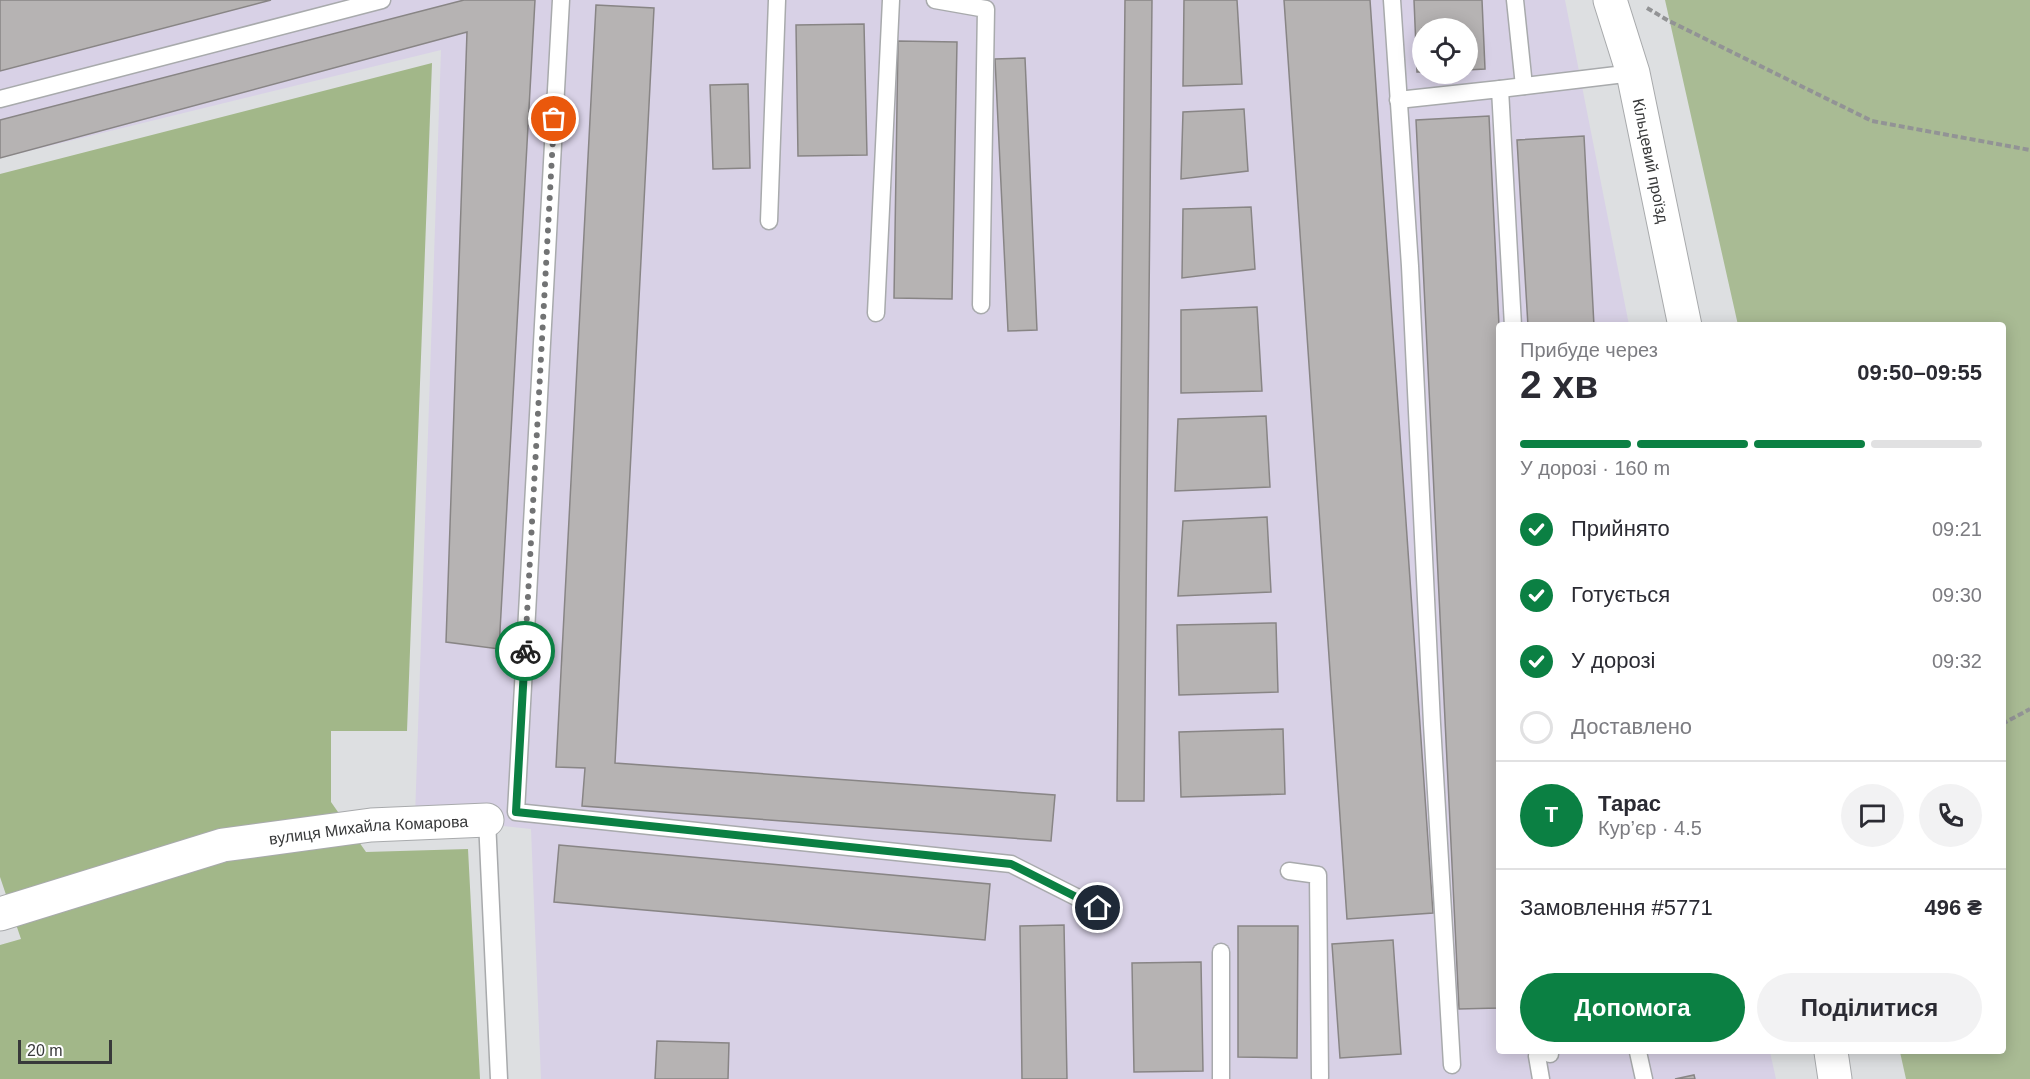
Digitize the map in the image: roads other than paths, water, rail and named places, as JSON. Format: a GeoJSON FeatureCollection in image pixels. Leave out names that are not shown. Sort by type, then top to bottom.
{"type":"FeatureCollection","features":[{"type":"Feature","properties":{"kind":"street","name":"Кільцевий проїзд"},"geometry":{"type":"LineString","coordinates":[[1610,0],[1633,73],[1684,322]]}},
{"type":"Feature","properties":{"kind":"street","name":"вулиця Михайла Комарова"},"geometry":{"type":"LineString","coordinates":[[0,914],[224,845],[371,825],[487,820]]}},
{"type":"Feature","properties":{"kind":"street"},"geometry":{"type":"LineString","coordinates":[[1830,1054],[1834,1079]]}},
{"type":"Feature","properties":{"kind":"lane"},"geometry":{"type":"LineString","coordinates":[[0,99],[382,0]]}},
{"type":"Feature","properties":{"kind":"lane"},"geometry":{"type":"LineString","coordinates":[[561,0],[516,812],[1011,864],[1098,908]]}},
{"type":"Feature","properties":{"kind":"lane"},"geometry":{"type":"LineString","coordinates":[[769,221],[777,0]]}},
{"type":"Feature","properties":{"kind":"lane"},"geometry":{"type":"LineString","coordinates":[[876,313],[891,0]]}},
{"type":"Feature","properties":{"kind":"lane"},"geometry":{"type":"LineString","coordinates":[[935,0],[986,9],[981,305]]}},
{"type":"Feature","properties":{"kind":"lane"},"geometry":{"type":"LineString","coordinates":[[1392,0],[1410,266],[1432,724],[1452,1065]]}},
{"type":"Feature","properties":{"kind":"lane"},"geometry":{"type":"LineString","coordinates":[[1515,0],[1524,86]]}},
{"type":"Feature","properties":{"kind":"lane"},"geometry":{"type":"LineString","coordinates":[[1398,100],[1633,73]]}},
{"type":"Feature","properties":{"kind":"lane"},"geometry":{"type":"LineString","coordinates":[[1500,89],[1513,322]]}},
{"type":"Feature","properties":{"kind":"lane","name":"вулиця Михайла Комарова"},"geometry":{"type":"LineString","coordinates":[[487,820],[499,1079]]}},
{"type":"Feature","properties":{"kind":"lane"},"geometry":{"type":"LineString","coordinates":[[1289,871],[1318,875],[1320,1077]]}},
{"type":"Feature","properties":{"kind":"lane"},"geometry":{"type":"LineString","coordinates":[[1221,952],[1221,1079]]}},
{"type":"Feature","properties":{"kind":"lane"},"geometry":{"type":"LineString","coordinates":[[1541,1079],[1546,1054]]}},
{"type":"Feature","properties":{"kind":"lane"},"geometry":{"type":"LineString","coordinates":[[1638,1054],[1644,1079]]}}]}
